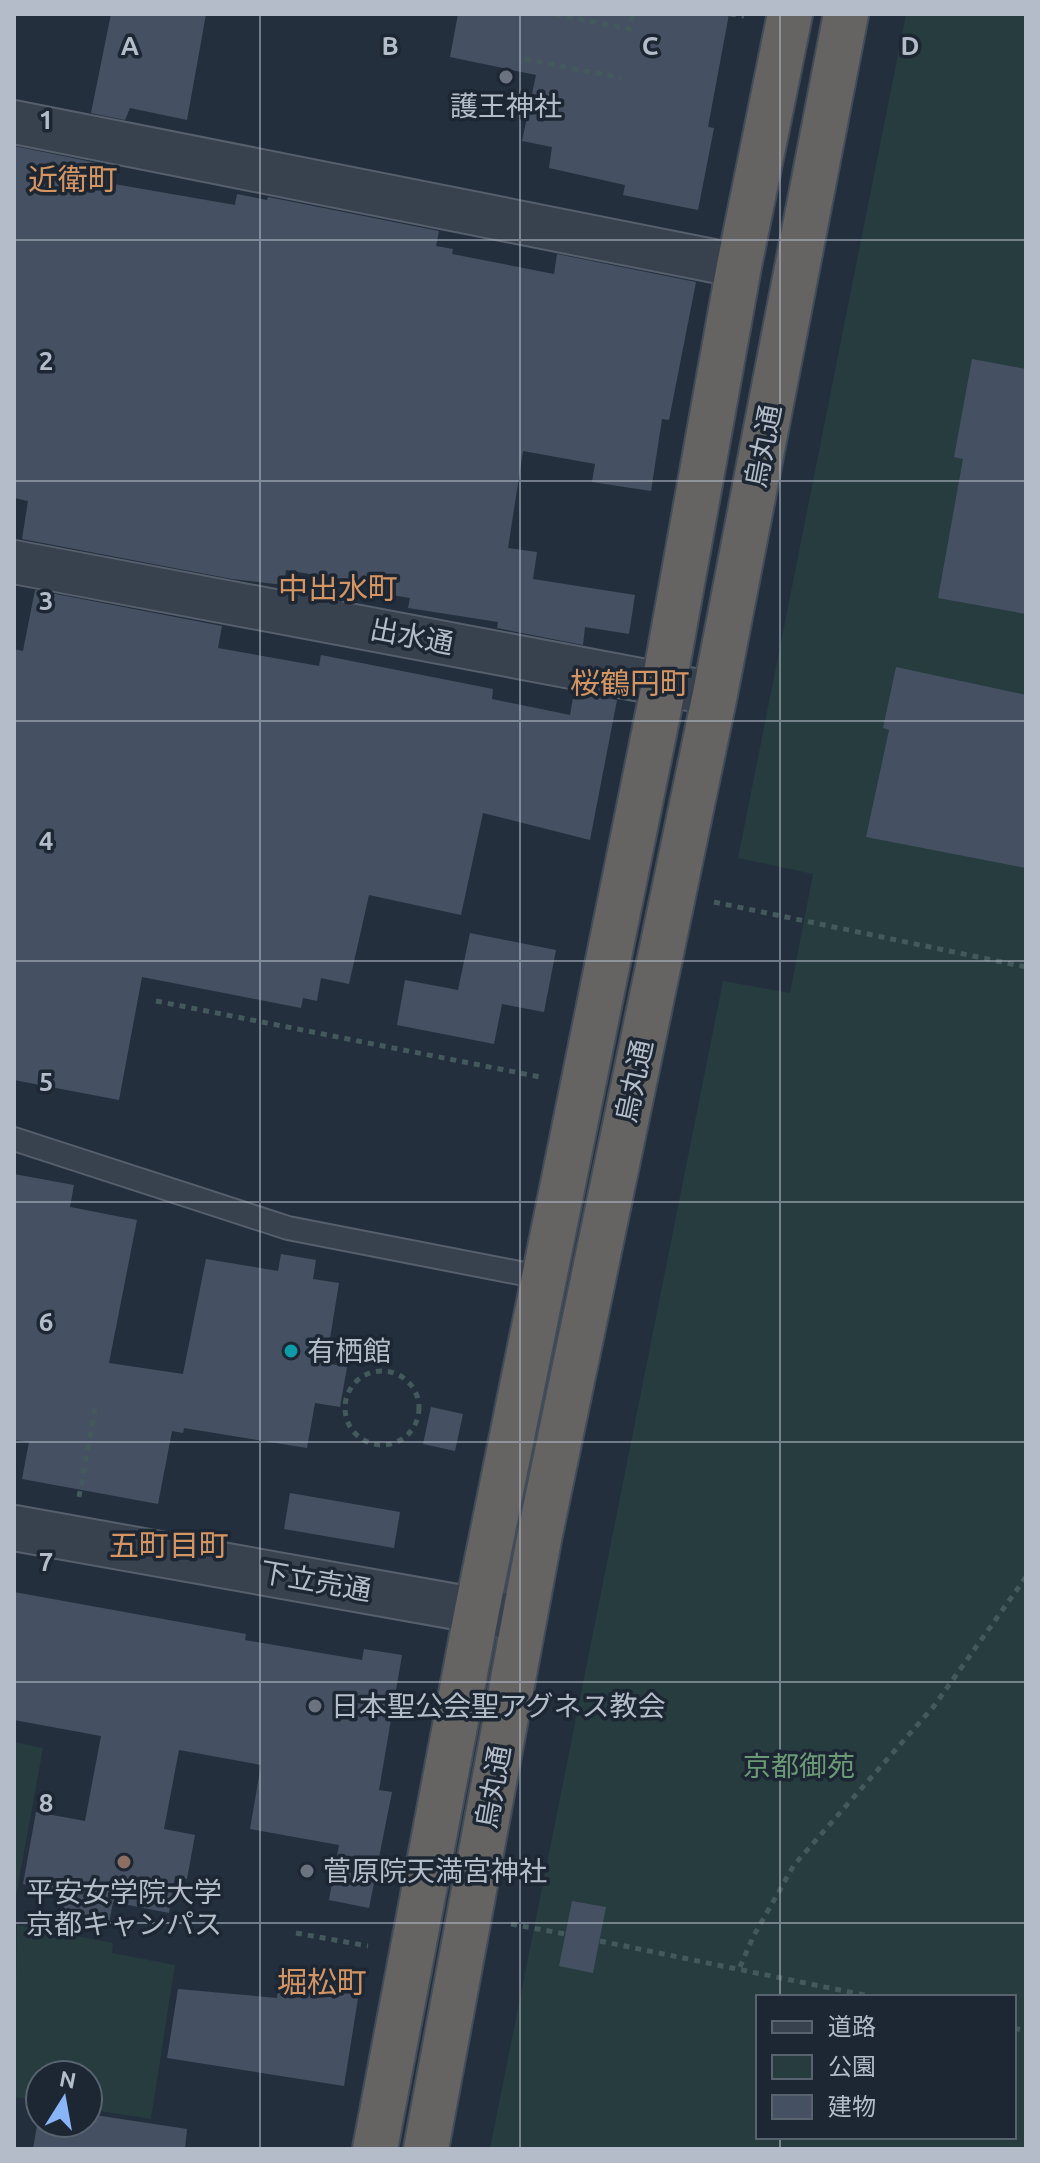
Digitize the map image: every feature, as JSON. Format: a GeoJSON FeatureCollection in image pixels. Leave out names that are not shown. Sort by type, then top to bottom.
{"type":"FeatureCollection","features":[{"type":"Feature","properties":{"kind":"highway","name":"烏丸通"},"geometry":{"type":"LineString","coordinates":[[375,2149],[477,1610],[664,684],[739,266],[790,14]]}},
{"type":"Feature","properties":{"kind":"highway","name":"烏丸通"},"geometry":{"type":"LineString","coordinates":[[426,2149],[524,1619],[715,694],[846,14]]}},
{"type":"Feature","properties":{"kind":"street"},"geometry":{"type":"LineString","coordinates":[[14,122],[739,266]]}},
{"type":"Feature","properties":{"kind":"street","name":"出水通"},"geometry":{"type":"LineString","coordinates":[[14,562],[715,694]]}},
{"type":"Feature","properties":{"kind":"street","name":"下立売通"},"geometry":{"type":"LineString","coordinates":[[14,1528],[524,1619]]}},
{"type":"Feature","properties":{"kind":"lane"},"geometry":{"type":"LineString","coordinates":[[14,1139],[288,1228],[545,1278]]}},
{"type":"Feature","properties":{"kind":"path"},"geometry":{"type":"LineString","coordinates":[[555,14],[630,29],[633,14]]}},
{"type":"Feature","properties":{"kind":"path"},"geometry":{"type":"LineString","coordinates":[[525,59],[621,78]]}},
{"type":"Feature","properties":{"kind":"path"},"geometry":{"type":"LineString","coordinates":[[707,901],[1026,967]]}},
{"type":"Feature","properties":{"kind":"path"},"geometry":{"type":"LineString","coordinates":[[156,1001],[552,1079]]}},
{"type":"Feature","properties":{"kind":"path"},"geometry":{"type":"LineString","coordinates":[[381,1371],[404,1378],[418,1398],[420,1410],[417,1422],[401,1441],[377,1445],[355,1435],[348,1424],[345,1400],[357,1379],[381,1371]]}},
{"type":"Feature","properties":{"kind":"path"},"geometry":{"type":"LineString","coordinates":[[78,1506],[96,1403]]}},
{"type":"Feature","properties":{"kind":"path"},"geometry":{"type":"LineString","coordinates":[[740,1967],[753,1937],[794,1865],[934,1706],[1026,1577]]}},
{"type":"Feature","properties":{"kind":"path"},"geometry":{"type":"LineString","coordinates":[[504,1923],[565,1934]]}},
{"type":"Feature","properties":{"kind":"path"},"geometry":{"type":"LineString","coordinates":[[296,1933],[377,1947]]}},
{"type":"Feature","properties":{"kind":"path"},"geometry":{"type":"LineString","coordinates":[[600,1941],[740,1967],[865,1995]]}},
{"type":"Feature","properties":{"kind":"green space","name":"京都御苑"},"geometry":{"type":"Polygon","coordinates":[[[906,14],[1026,14],[1026,2149],[490,2149],[723,981],[790,993],[813,874],[738,858],[906,14]]]}},
{"type":"Feature","properties":{"kind":"green space"},"geometry":{"type":"Polygon","coordinates":[[[14,1742],[43,1748],[14,1907],[14,1742]]]}},
{"type":"Feature","properties":{"kind":"green space"},"geometry":{"type":"Polygon","coordinates":[[[17,1925],[113,1943],[112,1953],[175,1965],[151,2119],[104,2112],[104,2059],[24,2059],[24,2099],[14,2097],[17,1925]]]}},
{"type":"Feature","properties":{"kind":"building"},"geometry":{"type":"Polygon","coordinates":[[[111,14],[206,14],[187,120],[130,108],[125,120],[91,113],[111,14]]]}},
{"type":"Feature","properties":{"kind":"building"},"geometry":{"type":"Polygon","coordinates":[[[458,14],[729,14],[708,127],[714,128],[698,210],[623,195],[625,185],[549,168],[552,147],[522,141],[536,75],[450,57],[458,14]]]}},
{"type":"Feature","properties":{"kind":"building"},"geometry":{"type":"Polygon","coordinates":[[[14,146],[117,167],[114,184],[235,205],[237,194],[267,200],[268,197],[439,231],[436,246],[453,249],[452,254],[554,274],[557,254],[696,282],[669,420],[662,419],[651,491],[592,482],[595,464],[523,451],[508,548],[537,552],[533,579],[635,595],[629,634],[585,627],[583,645],[497,628],[498,622],[408,608],[410,598],[379,593],[380,586],[286,570],[284,585],[232,579],[22,539],[28,501],[14,498],[14,146]]]}},
{"type":"Feature","properties":{"kind":"building"},"geometry":{"type":"Polygon","coordinates":[[[972,359],[1026,369],[1026,614],[938,598],[963,459],[954,457],[972,359]]]}},
{"type":"Feature","properties":{"kind":"building"},"geometry":{"type":"Polygon","coordinates":[[[35,590],[222,626],[218,648],[319,666],[321,655],[493,689],[492,699],[570,715],[574,692],[617,700],[590,840],[483,813],[461,915],[369,895],[349,984],[321,978],[317,1001],[303,998],[301,1008],[142,977],[119,1100],[14,1080],[14,649],[23,651],[35,590]]]}},
{"type":"Feature","properties":{"kind":"building"},"geometry":{"type":"Polygon","coordinates":[[[896,667],[1026,695],[1026,868],[866,837],[889,730],[883,728],[896,667]]]}},
{"type":"Feature","properties":{"kind":"building"},"geometry":{"type":"Polygon","coordinates":[[[470,933],[556,950],[544,1012],[502,1004],[494,1044],[397,1025],[405,980],[458,990],[470,933]]]}},
{"type":"Feature","properties":{"kind":"building"},"geometry":{"type":"Polygon","coordinates":[[[14,1174],[74,1185],[70,1207],[137,1220],[109,1363],[183,1374],[206,1259],[278,1271],[281,1254],[316,1260],[313,1279],[339,1283],[326,1363],[347,1367],[340,1407],[315,1403],[307,1448],[184,1428],[183,1433],[172,1431],[158,1504],[22,1479],[29,1442],[14,1440],[14,1174]]]}},
{"type":"Feature","properties":{"kind":"building"},"geometry":{"type":"Polygon","coordinates":[[[431,1407],[463,1414],[455,1451],[423,1444],[431,1407]]]}},
{"type":"Feature","properties":{"kind":"building"},"geometry":{"type":"Polygon","coordinates":[[[290,1493],[400,1512],[394,1548],[284,1529],[290,1493]]]}},
{"type":"Feature","properties":{"kind":"building"},"geometry":{"type":"Polygon","coordinates":[[[14,1592],[246,1634],[245,1640],[362,1660],[364,1649],[402,1655],[379,1790],[392,1792],[369,1908],[329,1900],[339,1845],[250,1829],[261,1765],[179,1750],[164,1829],[195,1835],[187,1879],[175,1876],[169,1913],[113,1902],[109,1923],[62,1915],[66,1893],[23,1884],[36,1812],[85,1821],[101,1736],[14,1720],[14,1592]]]}},
{"type":"Feature","properties":{"kind":"building"},"geometry":{"type":"Polygon","coordinates":[[[572,1901],[606,1907],[593,1973],[559,1966],[572,1901]]]}},
{"type":"Feature","properties":{"kind":"building"},"geometry":{"type":"Polygon","coordinates":[[[280,1974],[360,1986],[344,2086],[167,2058],[178,1989],[277,1998],[280,1974]]]}},
{"type":"Feature","properties":{"kind":"building"},"geometry":{"type":"Polygon","coordinates":[[[104,2116],[187,2129],[185,2149],[33,2149],[35,2139],[104,2139],[104,2116]]]}},
{"type":"Feature","properties":{"kind":"place","name":"護王神社"},"geometry":{"type":"Point","coordinates":[506,77]}},
{"type":"Feature","properties":{"kind":"place","name":"有栖館"},"geometry":{"type":"Point","coordinates":[291,1351]}},
{"type":"Feature","properties":{"kind":"place","name":"日本聖公会聖アグネス教会"},"geometry":{"type":"Point","coordinates":[315,1706]}},
{"type":"Feature","properties":{"kind":"place","name":"平安女学院大学 京都キャンパス"},"geometry":{"type":"Point","coordinates":[124,1862]}},
{"type":"Feature","properties":{"kind":"place","name":"菅原院天満宮神社"},"geometry":{"type":"Point","coordinates":[307,1871]}},
{"type":"Feature","properties":{"kind":"district","name":"近衛町"},"geometry":{"type":"Point","coordinates":[73,180]}},
{"type":"Feature","properties":{"kind":"district","name":"中出水町"},"geometry":{"type":"Point","coordinates":[338,589]}},
{"type":"Feature","properties":{"kind":"district","name":"桜鶴円町"},"geometry":{"type":"Point","coordinates":[630,684]}},
{"type":"Feature","properties":{"kind":"district","name":"五町目町"},"geometry":{"type":"Point","coordinates":[169,1546]}},
{"type":"Feature","properties":{"kind":"district","name":"堀松町"},"geometry":{"type":"Point","coordinates":[322,1983]}}]}
